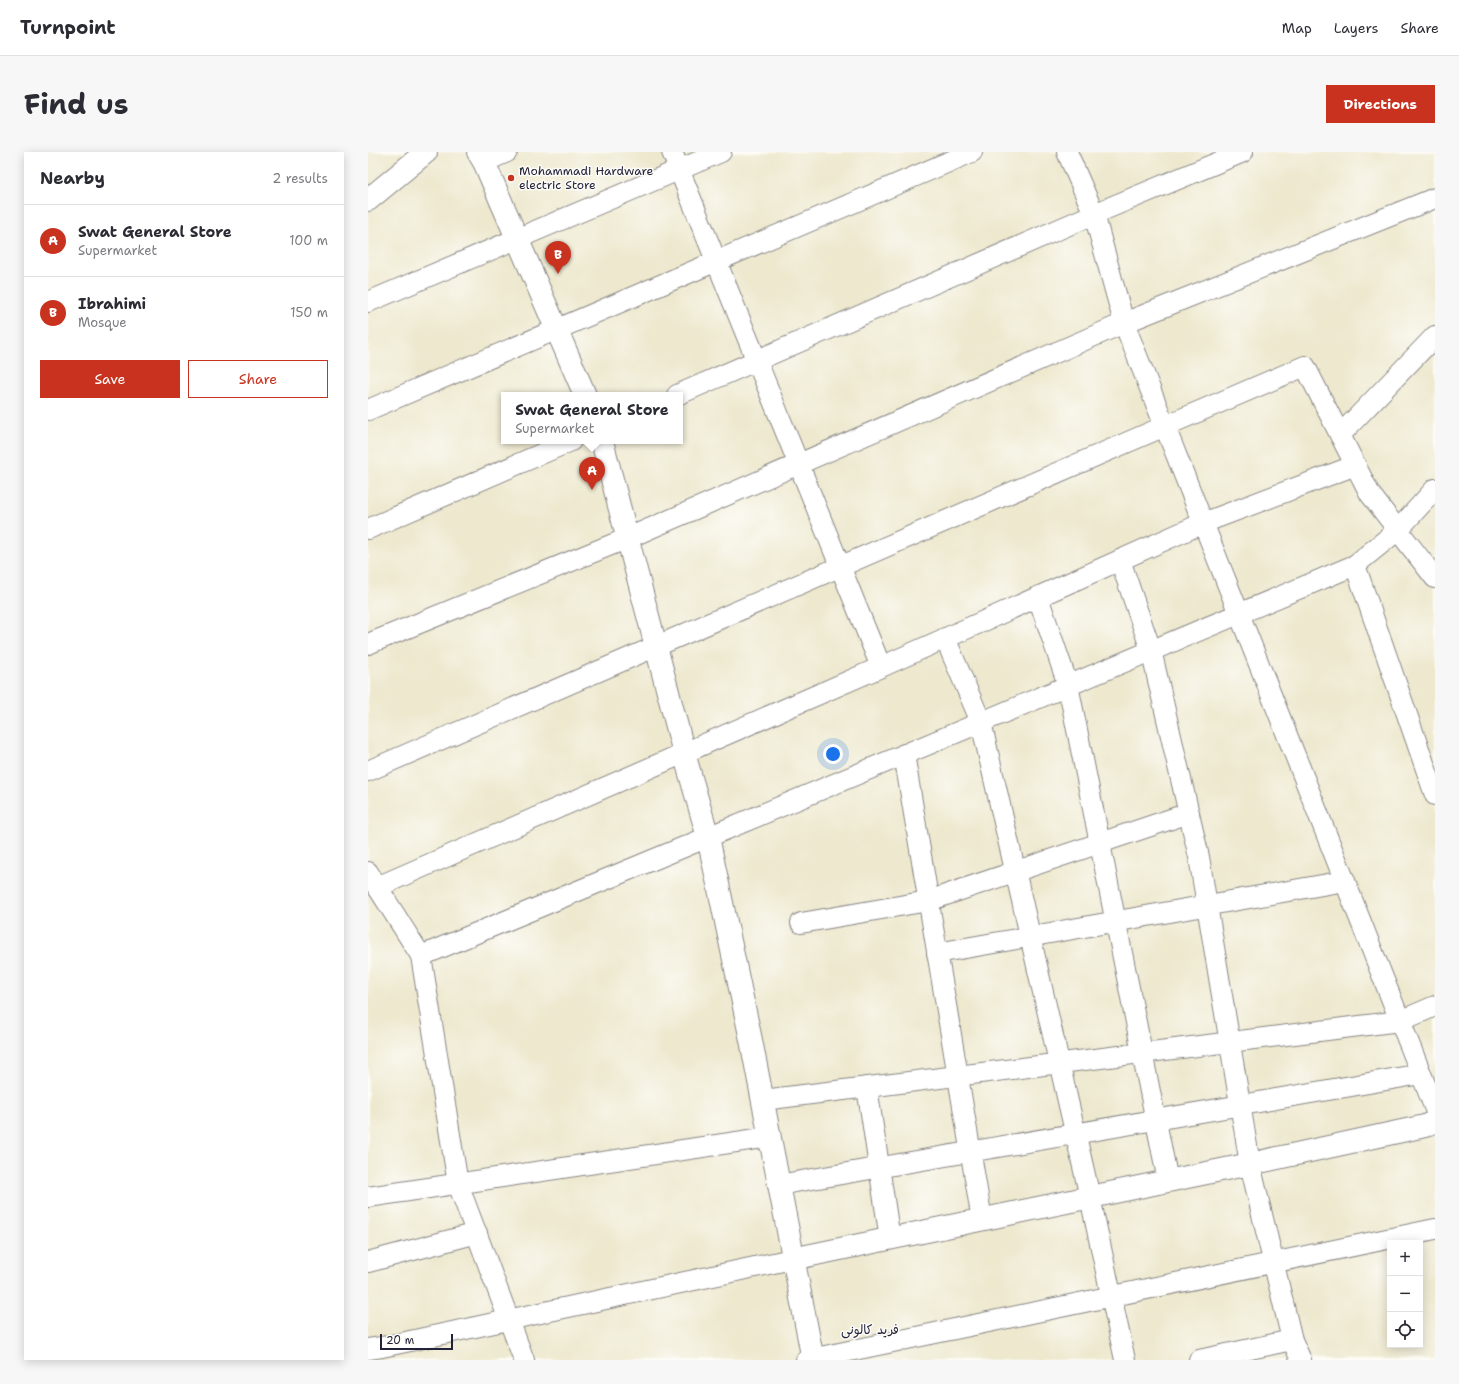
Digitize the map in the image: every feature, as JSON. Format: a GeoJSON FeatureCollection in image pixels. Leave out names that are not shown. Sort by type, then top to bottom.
{"type":"FeatureCollection","features":[{"type":"Feature","properties":{"kind":"main road"},"geometry":{"type":"LineString","coordinates":[[368,200],[426,152]]}},
{"type":"Feature","properties":{"kind":"main road"},"geometry":{"type":"LineString","coordinates":[[481,157],[584,392]]}},
{"type":"Feature","properties":{"kind":"main road"},"geometry":{"type":"LineString","coordinates":[[603,444],[684,753],[708,837],[763,1100],[810,1360]]}},
{"type":"Feature","properties":{"kind":"main road"},"geometry":{"type":"LineString","coordinates":[[792,1259],[1250,1164],[1425,1126],[1435,1121]]}},
{"type":"Feature","properties":{"kind":"street"},"geometry":{"type":"LineString","coordinates":[[481,157],[507,152]]}},
{"type":"Feature","properties":{"kind":"street"},"geometry":{"type":"LineString","coordinates":[[368,302],[517,238],[676,161],[721,152]]}},
{"type":"Feature","properties":{"kind":"street"},"geometry":{"type":"LineString","coordinates":[[368,410],[972,152]]}},
{"type":"Feature","properties":{"kind":"street"},"geometry":{"type":"LineString","coordinates":[[1067,152],[1094,214],[1124,323],[1435,1109]]}},
{"type":"Feature","properties":{"kind":"street"},"geometry":{"type":"LineString","coordinates":[[683,392],[1094,214],[1243,152]]}},
{"type":"Feature","properties":{"kind":"street"},"geometry":{"type":"LineString","coordinates":[[676,161],[881,667]]}},
{"type":"Feature","properties":{"kind":"street"},"geometry":{"type":"LineString","coordinates":[[368,644],[628,538],[1124,323],[1435,198]]}},
{"type":"Feature","properties":{"kind":"street"},"geometry":{"type":"LineString","coordinates":[[1340,435],[1435,336]]}},
{"type":"Feature","properties":{"kind":"street"},"geometry":{"type":"LineString","coordinates":[[368,771],[1305,366],[1370,494],[1435,578]]}},
{"type":"Feature","properties":{"kind":"street"},"geometry":{"type":"LineString","coordinates":[[368,529],[564,444]]}},
{"type":"Feature","properties":{"kind":"street"},"geometry":{"type":"LineString","coordinates":[[524,1360],[458,1184],[421,956],[373,879],[684,753],[1203,523],[1356,465]]}},
{"type":"Feature","properties":{"kind":"street"},"geometry":{"type":"LineString","coordinates":[[421,956],[1355,565],[1398,530],[1435,489]]}},
{"type":"Feature","properties":{"kind":"street"},"geometry":{"type":"LineString","coordinates":[[1120,560],[1151,650],[1189,813],[1207,905],[1250,1164],[1292,1340],[1301,1360]]}},
{"type":"Feature","properties":{"kind":"street"},"geometry":{"type":"LineString","coordinates":[[1355,565],[1435,795]]}},
{"type":"Feature","properties":{"kind":"street"},"geometry":{"type":"LineString","coordinates":[[1038,596],[1068,685],[1168,1181]]}},
{"type":"Feature","properties":{"kind":"street"},"geometry":{"type":"LineString","coordinates":[[945,638],[981,722],[1090,1197],[1125,1360]]}},
{"type":"Feature","properties":{"kind":"street"},"geometry":{"type":"LineString","coordinates":[[904,754],[982,1220]]}},
{"type":"Feature","properties":{"kind":"street"},"geometry":{"type":"LineString","coordinates":[[801,923],[928,901],[1189,813]]}},
{"type":"Feature","properties":{"kind":"street"},"geometry":{"type":"LineString","coordinates":[[937,953],[1345,881]]}},
{"type":"Feature","properties":{"kind":"street"},"geometry":{"type":"LineString","coordinates":[[763,1100],[1400,1021],[1435,1006]]}},
{"type":"Feature","properties":{"kind":"street"},"geometry":{"type":"LineString","coordinates":[[778,1185],[1421,1074]]}},
{"type":"Feature","properties":{"kind":"street"},"geometry":{"type":"LineString","coordinates":[[867,1087],[890,1239]]}},
{"type":"Feature","properties":{"kind":"street"},"geometry":{"type":"LineString","coordinates":[[368,1197],[770,1137]]}},
{"type":"Feature","properties":{"kind":"street"},"geometry":{"type":"LineString","coordinates":[[810,1360],[1435,1229]]}},
{"type":"Feature","properties":{"kind":"street"},"geometry":{"type":"LineString","coordinates":[[368,1262],[476,1233]]}},
{"type":"Feature","properties":{"kind":"street"},"geometry":{"type":"LineString","coordinates":[[368,1349],[792,1259]]}},
{"type":"Feature","properties":{"kind":"street"},"geometry":{"type":"LineString","coordinates":[[1199,1360],[1292,1340]]}},
{"type":"Feature","properties":{"kind":"place","name":"Mohammadi Hardware electric Store"},"geometry":{"type":"Point","coordinates":[511,178]}},
{"type":"Feature","properties":{"kind":"place","name":"Ibrahimi"},"geometry":{"type":"Point","coordinates":[558,274]}},
{"type":"Feature","properties":{"kind":"place","name":"Swat General Store"},"geometry":{"type":"Point","coordinates":[592,490]}},
{"type":"Feature","properties":{"kind":"district","name":"فرید کالونی"},"geometry":{"type":"Point","coordinates":[870,1329]}}]}
